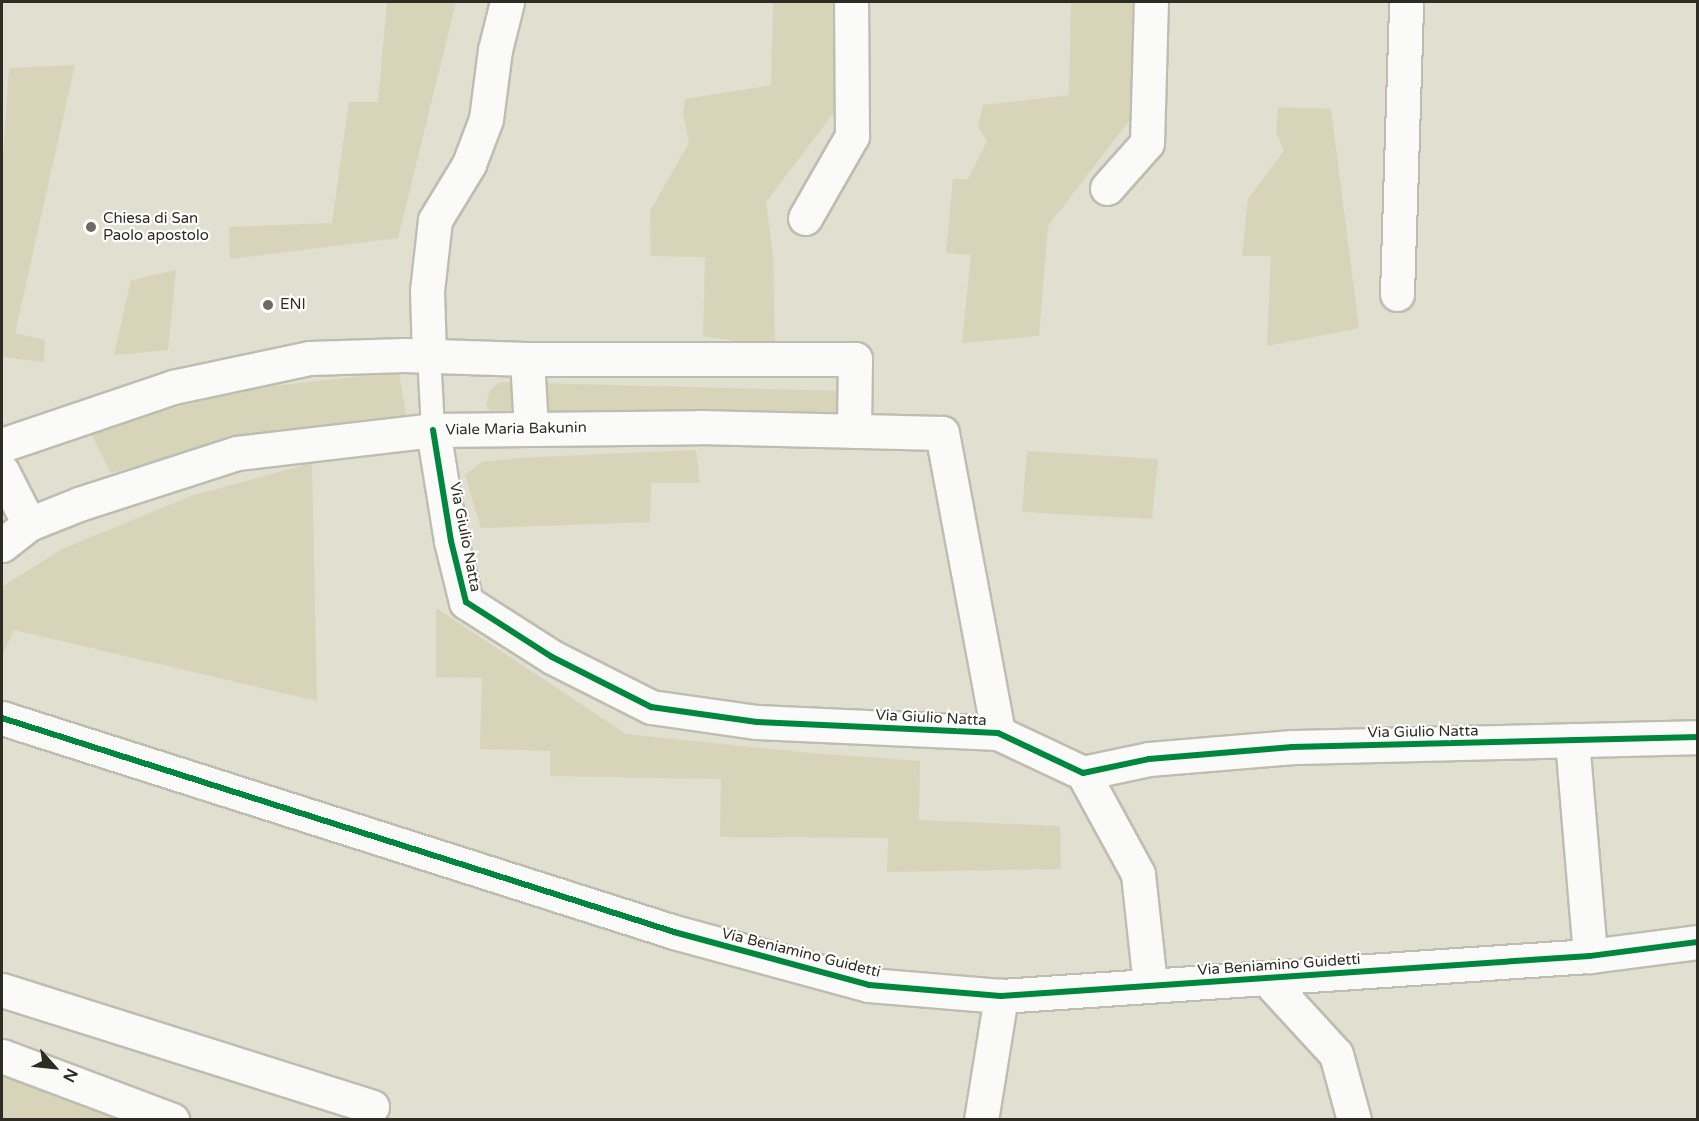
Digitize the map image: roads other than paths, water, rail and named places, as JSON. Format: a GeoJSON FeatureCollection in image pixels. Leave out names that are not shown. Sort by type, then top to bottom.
{"type":"FeatureCollection","features":[{"type":"Feature","properties":{"kind":"street"},"geometry":{"type":"LineString","coordinates":[[429,355],[427,291],[435,220],[469,164],[486,119],[495,50],[507,2]]}},
{"type":"Feature","properties":{"kind":"street"},"geometry":{"type":"LineString","coordinates":[[805,218],[852,136],[851,2]]}},
{"type":"Feature","properties":{"kind":"street"},"geometry":{"type":"LineString","coordinates":[[1107,189],[1147,143],[1151,2]]}},
{"type":"Feature","properties":{"kind":"street"},"geometry":{"type":"LineString","coordinates":[[1397,294],[1406,2]]}},
{"type":"Feature","properties":{"kind":"street"},"geometry":{"type":"LineString","coordinates":[[2,444],[173,387],[310,358],[429,355],[527,359],[855,359],[854,431]]}},
{"type":"Feature","properties":{"kind":"street"},"geometry":{"type":"LineString","coordinates":[[527,359],[531,429]]}},
{"type":"Feature","properties":{"kind":"street","name":"Viale Maria Bakunin"},"geometry":{"type":"LineString","coordinates":[[2,545],[29,524],[80,504],[237,453],[433,430],[700,427],[942,433],[998,733]]}},
{"type":"Feature","properties":{"kind":"street","name":"Via Giulio Natta"},"geometry":{"type":"LineString","coordinates":[[433,430],[451,541],[466,602],[552,657],[651,707],[757,722],[998,733],[1083,773],[1149,759],[1292,747],[1698,737]]}},
{"type":"Feature","properties":{"kind":"street"},"geometry":{"type":"LineString","coordinates":[[2,471],[29,524]]}},
{"type":"Feature","properties":{"kind":"street","name":"Via Beniamino Guidetti"},"geometry":{"type":"LineString","coordinates":[[2,718],[674,932],[869,985],[1001,996],[1590,956],[1698,942]]}},
{"type":"Feature","properties":{"kind":"street"},"geometry":{"type":"LineString","coordinates":[[1572,740],[1590,956]]}},
{"type":"Feature","properties":{"kind":"street"},"geometry":{"type":"LineString","coordinates":[[1083,773],[1138,874],[1150,985]]}},
{"type":"Feature","properties":{"kind":"street"},"geometry":{"type":"LineString","coordinates":[[1266,978],[1336,1054],[1354,1119]]}},
{"type":"Feature","properties":{"kind":"street"},"geometry":{"type":"LineString","coordinates":[[2,990],[372,1107]]}},
{"type":"Feature","properties":{"kind":"street"},"geometry":{"type":"LineString","coordinates":[[981,1119],[1001,996]]}},
{"type":"Feature","properties":{"kind":"street"},"geometry":{"type":"LineString","coordinates":[[2,1056],[172,1119]]}},
{"type":"Feature","properties":{"kind":"lane"},"geometry":{"type":"LineString","coordinates":[[429,355],[433,430]]}},
{"type":"Feature","properties":{"kind":"place","name":"Chiesa di San Paolo apostolo"},"geometry":{"type":"Point","coordinates":[91,227]}},
{"type":"Feature","properties":{"kind":"place","name":"ENI"},"geometry":{"type":"Point","coordinates":[268,305]}}]}
